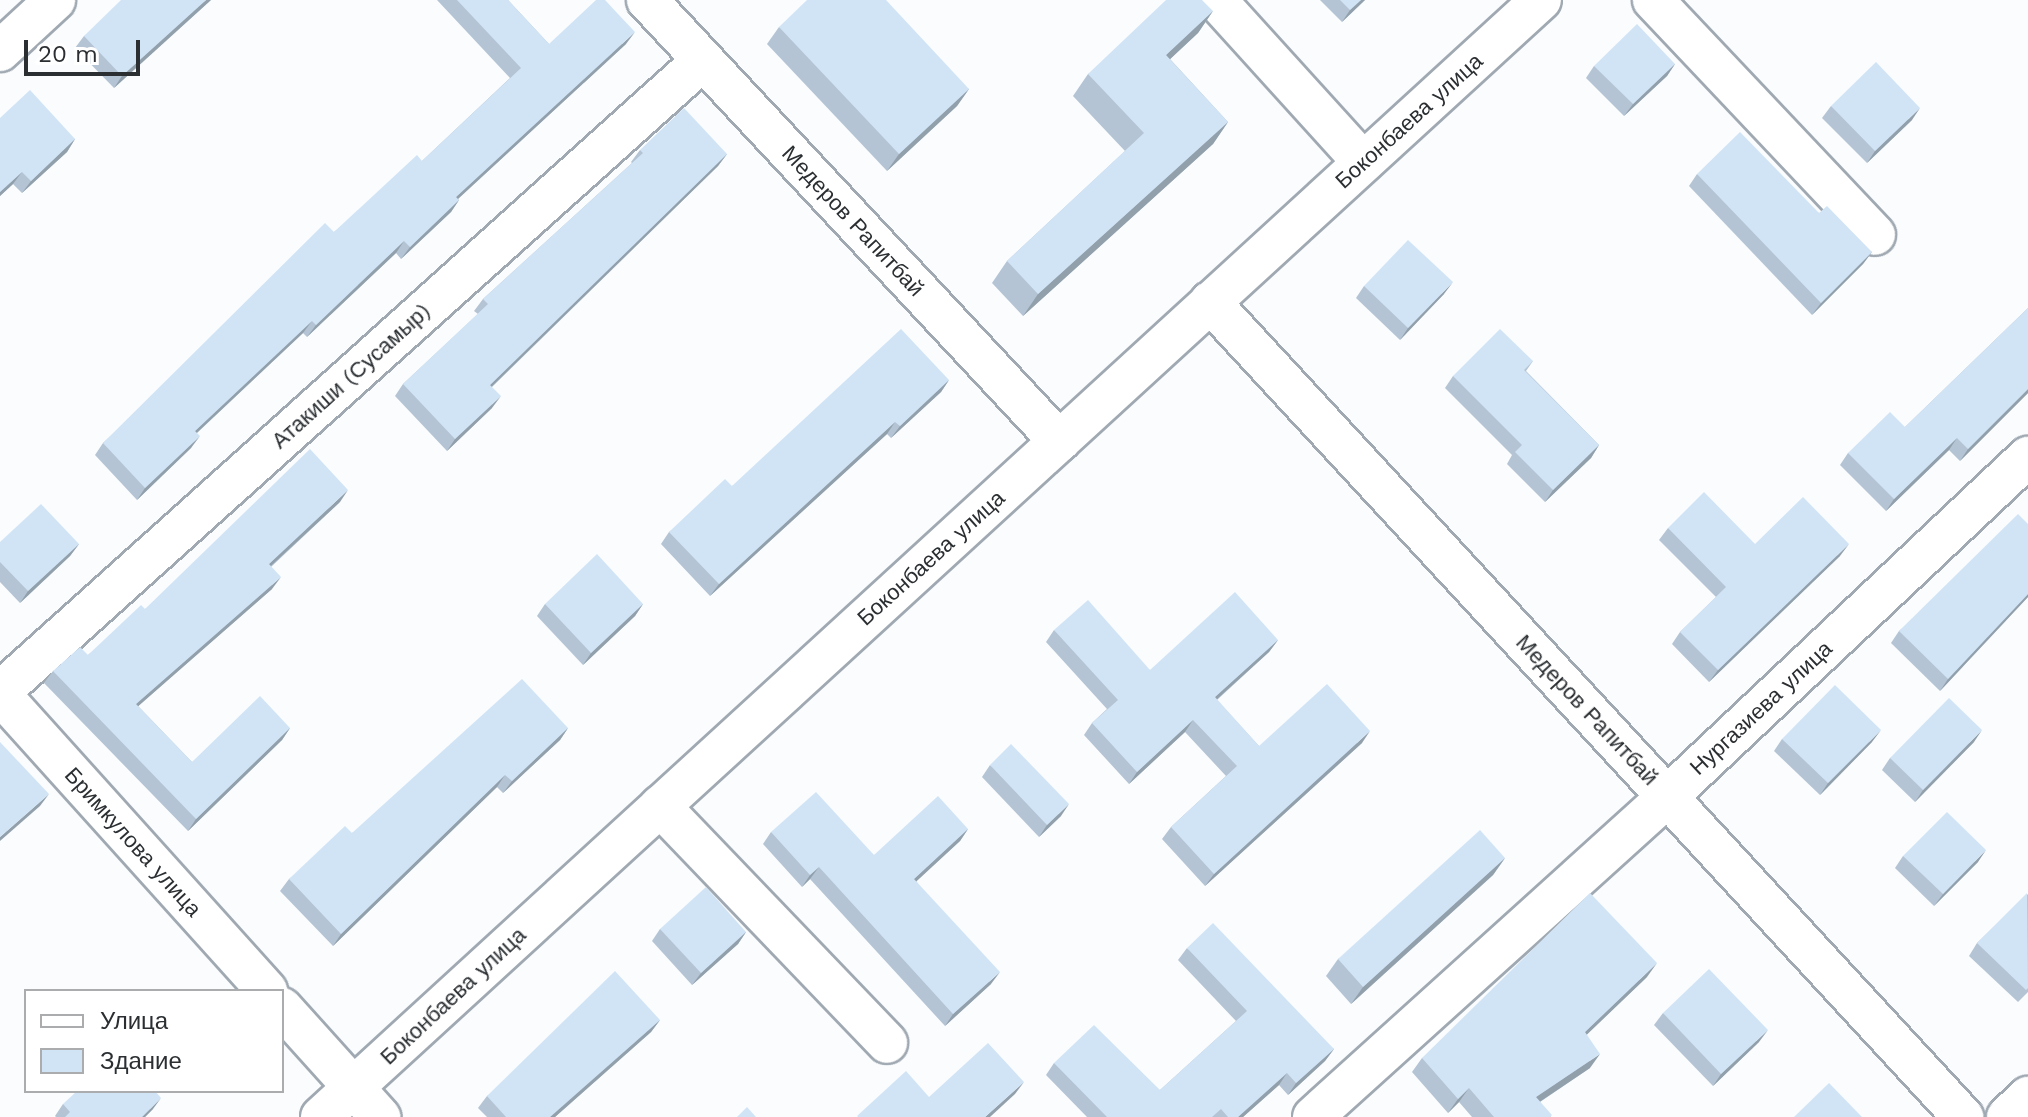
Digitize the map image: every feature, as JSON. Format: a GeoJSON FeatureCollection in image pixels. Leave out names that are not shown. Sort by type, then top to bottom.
{"type":"FeatureCollection","features":[{"type":"Feature","properties":{"kind":"street"},"geometry":{"type":"LineString","coordinates":[[0,51],[55,0]]}},
{"type":"Feature","properties":{"kind":"street","name":"Медеров Рапитбай"},"geometry":{"type":"LineString","coordinates":[[647,0],[1059,441]]}},
{"type":"Feature","properties":{"kind":"street"},"geometry":{"type":"LineString","coordinates":[[1216,0],[1363,162]]}},
{"type":"Feature","properties":{"kind":"street","name":"Боконбаева улица"},"geometry":{"type":"LineString","coordinates":[[321,1117],[1541,0]]}},
{"type":"Feature","properties":{"kind":"street"},"geometry":{"type":"LineString","coordinates":[[1653,0],[1875,235]]}},
{"type":"Feature","properties":{"kind":"street","name":"Атакиши (Сусамыр)"},"geometry":{"type":"LineString","coordinates":[[0,693],[702,61]]}},
{"type":"Feature","properties":{"kind":"street","name":"Медеров Рапитбай"},"geometry":{"type":"LineString","coordinates":[[1210,302],[1963,1117]]}},
{"type":"Feature","properties":{"kind":"street","name":"Нургазиева улица"},"geometry":{"type":"LineString","coordinates":[[1313,1117],[1667,797],[2028,457]]}},
{"type":"Feature","properties":{"kind":"street","name":"Бримкулова улица"},"geometry":{"type":"LineString","coordinates":[[0,693],[265,989]]}},
{"type":"Feature","properties":{"kind":"street"},"geometry":{"type":"LineString","coordinates":[[660,806],[887,1043]]}},
{"type":"Feature","properties":{"kind":"street"},"geometry":{"type":"LineString","coordinates":[[284,1010],[380,1117]]}},
{"type":"Feature","properties":{"kind":"street"},"geometry":{"type":"LineString","coordinates":[[2007,1117],[2028,1097]]}},
{"type":"Feature","properties":{"kind":"building"},"geometry":{"type":"Polygon","coordinates":[[[121,0],[206,0],[122,76],[84,36],[121,0]]]}},
{"type":"Feature","properties":{"kind":"building"},"geometry":{"type":"Polygon","coordinates":[[[457,0],[508,0],[549,44],[596,0],[605,0],[635,32],[456,197],[459,200],[410,247],[404,241],[316,325],[312,321],[195,431],[200,436],[145,488],[103,443],[325,223],[334,232],[417,155],[422,161],[521,68],[457,0]]]}},
{"type":"Feature","properties":{"kind":"building"},"geometry":{"type":"Polygon","coordinates":[[[807,0],[886,0],[969,89],[899,154],[779,27],[807,0]]]}},
{"type":"Feature","properties":{"kind":"building"},"geometry":{"type":"Polygon","coordinates":[[[1166,0],[1202,0],[1213,11],[1166,55],[1228,122],[1038,294],[1007,261],[1144,133],[1088,74],[1166,0]]]}},
{"type":"Feature","properties":{"kind":"building"},"geometry":{"type":"Polygon","coordinates":[[[1340,0],[1361,0],[1350,10],[1340,0]]]}},
{"type":"Feature","properties":{"kind":"building"},"geometry":{"type":"Polygon","coordinates":[[[1637,24],[1675,64],[1633,104],[1594,66],[1637,24]]]}},
{"type":"Feature","properties":{"kind":"building"},"geometry":{"type":"Polygon","coordinates":[[[1876,62],[1920,108],[1875,151],[1831,106],[1876,62]]]}},
{"type":"Feature","properties":{"kind":"building"},"geometry":{"type":"Polygon","coordinates":[[[30,90],[75,139],[31,181],[22,172],[0,192],[0,118],[30,90]]]}},
{"type":"Feature","properties":{"kind":"building"},"geometry":{"type":"Polygon","coordinates":[[[684,108],[727,154],[490,385],[501,396],[455,439],[403,384],[488,304],[483,299],[643,153],[640,150],[684,108]]]}},
{"type":"Feature","properties":{"kind":"building"},"geometry":{"type":"Polygon","coordinates":[[[1740,132],[1819,213],[1827,206],[1872,252],[1821,303],[1697,174],[1740,132]]]}},
{"type":"Feature","properties":{"kind":"building"},"geometry":{"type":"Polygon","coordinates":[[[1408,240],[1453,282],[1408,328],[1364,286],[1408,240]]]}},
{"type":"Feature","properties":{"kind":"building"},"geometry":{"type":"Polygon","coordinates":[[[2028,308],[2028,389],[1968,449],[1957,438],[1894,499],[1848,453],[1890,412],[1905,427],[2028,308]]]}},
{"type":"Feature","properties":{"kind":"building"},"geometry":{"type":"Polygon","coordinates":[[[901,329],[949,380],[900,426],[895,422],[719,584],[669,532],[725,479],[732,486],[901,329]]]}},
{"type":"Feature","properties":{"kind":"building"},"geometry":{"type":"Polygon","coordinates":[[[1500,329],[1533,361],[1524,370],[1599,445],[1553,490],[1515,452],[1522,445],[1453,376],[1500,329]]]}},
{"type":"Feature","properties":{"kind":"building"},"geometry":{"type":"Polygon","coordinates":[[[310,449],[348,490],[269,564],[281,577],[136,704],[192,762],[260,696],[290,728],[196,819],[53,671],[80,647],[88,655],[141,605],[145,609],[310,449]]]}},
{"type":"Feature","properties":{"kind":"building"},"geometry":{"type":"Polygon","coordinates":[[[1704,492],[1755,544],[1803,497],[1849,544],[1718,670],[1680,632],[1726,587],[1668,528],[1704,492]]]}},
{"type":"Feature","properties":{"kind":"building"},"geometry":{"type":"Polygon","coordinates":[[[41,504],[79,544],[28,591],[0,562],[0,542],[41,504]]]}},
{"type":"Feature","properties":{"kind":"building"},"geometry":{"type":"Polygon","coordinates":[[[2018,514],[2028,524],[2028,594],[1948,679],[1899,631],[2018,514]]]}},
{"type":"Feature","properties":{"kind":"building"},"geometry":{"type":"Polygon","coordinates":[[[597,554],[643,604],[591,653],[545,604],[597,554]]]}},
{"type":"Feature","properties":{"kind":"building"},"geometry":{"type":"Polygon","coordinates":[[[1235,592],[1278,640],[1215,697],[1259,746],[1327,684],[1370,731],[1214,874],[1171,827],[1237,766],[1193,720],[1137,772],[1092,723],[1118,700],[1054,630],[1088,600],[1150,670],[1235,592]]]}},
{"type":"Feature","properties":{"kind":"building"},"geometry":{"type":"Polygon","coordinates":[[[522,679],[568,728],[512,781],[505,775],[341,934],[289,879],[345,826],[352,833],[522,679]]]}},
{"type":"Feature","properties":{"kind":"building"},"geometry":{"type":"Polygon","coordinates":[[[1835,685],[1881,730],[1828,783],[1782,739],[1835,685]]]}},
{"type":"Feature","properties":{"kind":"building"},"geometry":{"type":"Polygon","coordinates":[[[1949,698],[1982,730],[1923,790],[1890,758],[1949,698]]]}},
{"type":"Feature","properties":{"kind":"building"},"geometry":{"type":"Polygon","coordinates":[[[0,742],[49,794],[0,837],[0,742]]]}},
{"type":"Feature","properties":{"kind":"building"},"geometry":{"type":"Polygon","coordinates":[[[1011,744],[1069,804],[1047,825],[990,765],[1011,744]]]}},
{"type":"Feature","properties":{"kind":"building"},"geometry":{"type":"Polygon","coordinates":[[[816,792],[874,855],[938,796],[968,829],[914,879],[1000,972],[953,1014],[819,867],[810,875],[771,832],[816,792]]]}},
{"type":"Feature","properties":{"kind":"building"},"geometry":{"type":"Polygon","coordinates":[[[1947,812],[1986,850],[1943,894],[1903,856],[1947,812]]]}},
{"type":"Feature","properties":{"kind":"building"},"geometry":{"type":"Polygon","coordinates":[[[1480,830],[1505,858],[1363,987],[1338,959],[1480,830]]]}},
{"type":"Feature","properties":{"kind":"building"},"geometry":{"type":"Polygon","coordinates":[[[706,887],[746,932],[701,973],[660,929],[706,887]]]}},
{"type":"Feature","properties":{"kind":"building"},"geometry":{"type":"Polygon","coordinates":[[[1590,893],[1657,963],[1585,1032],[1600,1054],[1536,1097],[1552,1115],[1550,1117],[1494,1117],[1469,1088],[1458,1099],[1422,1058],[1590,893]]]}},
{"type":"Feature","properties":{"kind":"building"},"geometry":{"type":"Polygon","coordinates":[[[2027,893],[2028,988],[2026,990],[1977,943],[2027,893]]]}},
{"type":"Feature","properties":{"kind":"building"},"geometry":{"type":"Polygon","coordinates":[[[1213,923],[1334,1049],[1296,1083],[1287,1073],[1238,1117],[1228,1117],[1221,1109],[1212,1117],[1107,1117],[1054,1063],[1094,1025],[1160,1090],[1247,1011],[1187,948],[1213,923]]]}},
{"type":"Feature","properties":{"kind":"building"},"geometry":{"type":"Polygon","coordinates":[[[1709,969],[1768,1030],[1721,1074],[1663,1013],[1709,969]]]}},
{"type":"Feature","properties":{"kind":"building"},"geometry":{"type":"Polygon","coordinates":[[[615,971],[660,1020],[550,1117],[506,1117],[487,1096],[615,971]]]}},
{"type":"Feature","properties":{"kind":"building"},"geometry":{"type":"Polygon","coordinates":[[[988,1043],[1024,1082],[985,1117],[857,1116],[906,1071],[929,1097],[988,1043]]]}},
{"type":"Feature","properties":{"kind":"building"},"geometry":{"type":"Polygon","coordinates":[[[1829,1083],[1862,1117],[1794,1117],[1829,1083]]]}},
{"type":"Feature","properties":{"kind":"building"},"geometry":{"type":"Polygon","coordinates":[[[75,1093],[157,1093],[161,1098],[142,1117],[65,1117],[70,1112],[63,1104],[75,1093]]]}},
{"type":"Feature","properties":{"kind":"building"},"geometry":{"type":"Polygon","coordinates":[[[747,1107],[756,1117],[737,1117],[747,1107]]]}}]}
